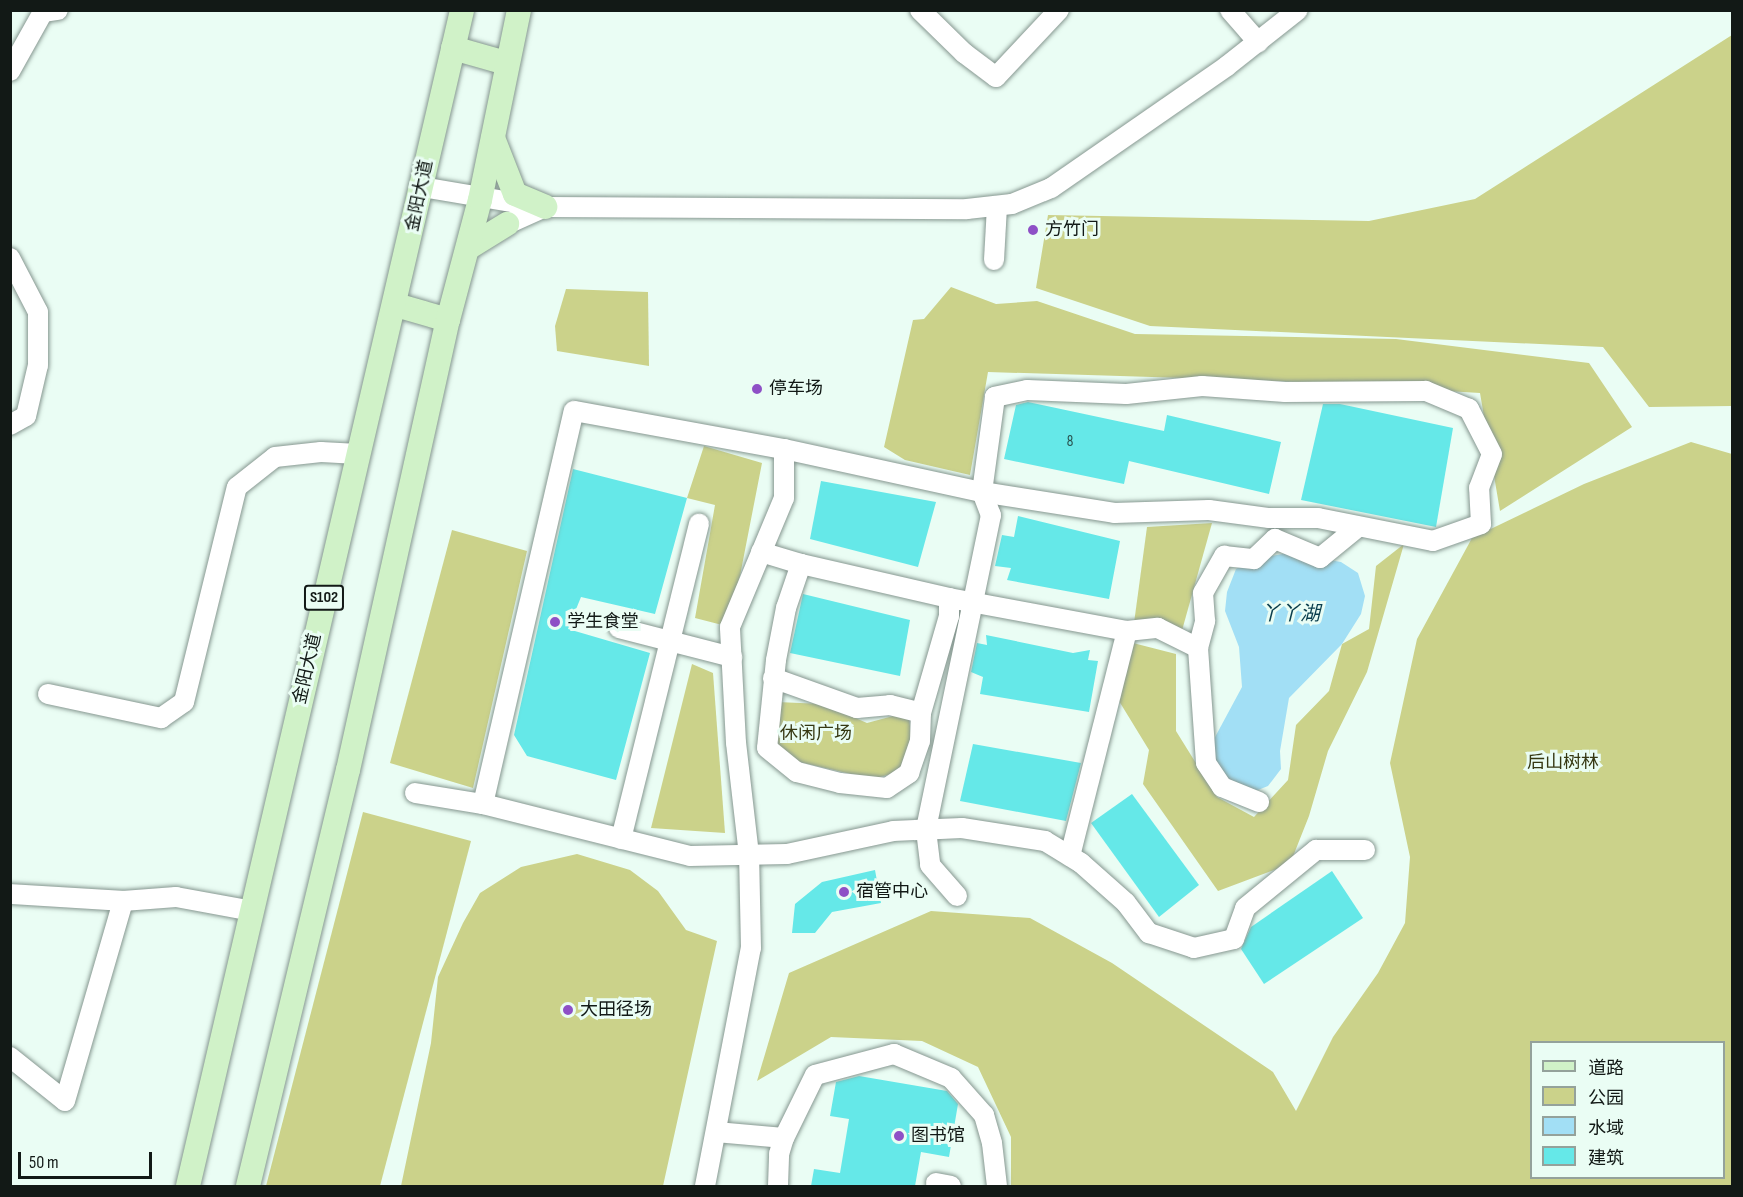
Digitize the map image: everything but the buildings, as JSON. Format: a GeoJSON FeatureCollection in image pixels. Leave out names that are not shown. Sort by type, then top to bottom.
{"type":"FeatureCollection","features":[{"type":"Feature","properties":{"kind":"main road","name":"金阳大道"},"geometry":{"type":"LineString","coordinates":[[188,1186],[358,454],[396,305],[462,10]]}},
{"type":"Feature","properties":{"kind":"main road"},"geometry":{"type":"LineString","coordinates":[[248,1186],[348,770],[448,320],[480,200],[506,63],[519,10]]}},
{"type":"Feature","properties":{"kind":"main road"},"geometry":{"type":"LineString","coordinates":[[453,48],[506,63]]}},
{"type":"Feature","properties":{"kind":"main road"},"geometry":{"type":"LineString","coordinates":[[493,138],[515,194],[545,207]]}},
{"type":"Feature","properties":{"kind":"main road"},"geometry":{"type":"LineString","coordinates":[[468,248],[507,224]]}},
{"type":"Feature","properties":{"kind":"main road"},"geometry":{"type":"LineString","coordinates":[[396,305],[448,320]]}},
{"type":"Feature","properties":{"kind":"street"},"geometry":{"type":"LineString","coordinates":[[10,71],[43,12],[58,10]]}},
{"type":"Feature","properties":{"kind":"street"},"geometry":{"type":"LineString","coordinates":[[920,10],[964,53],[996,77],[1059,10]]}},
{"type":"Feature","properties":{"kind":"street"},"geometry":{"type":"LineString","coordinates":[[1230,10],[1258,42]]}},
{"type":"Feature","properties":{"kind":"street"},"geometry":{"type":"LineString","coordinates":[[422,187],[480,200],[545,207],[968,209],[997,206],[1051,188],[1258,42],[1298,10]]}},
{"type":"Feature","properties":{"kind":"street"},"geometry":{"type":"LineString","coordinates":[[994,261],[997,206]]}},
{"type":"Feature","properties":{"kind":"street"},"geometry":{"type":"LineString","coordinates":[[507,224],[545,207]]}},
{"type":"Feature","properties":{"kind":"street"},"geometry":{"type":"LineString","coordinates":[[10,258],[38,312],[38,365],[26,416],[10,425]]}},
{"type":"Feature","properties":{"kind":"street"},"geometry":{"type":"LineString","coordinates":[[483,804],[574,411],[784,449],[982,492],[1114,513],[1209,510],[1269,518],[1318,518],[1433,541],[1481,524],[1479,488],[1492,454],[1469,409],[1426,391],[1285,392],[1202,386],[1126,394],[1027,390],[995,398],[982,492],[991,515],[926,830],[930,865],[957,896]]}},
{"type":"Feature","properties":{"kind":"street"},"geometry":{"type":"LineString","coordinates":[[705,1186],[751,948],[749,855],[730,627],[784,498],[784,449]]}},
{"type":"Feature","properties":{"kind":"street"},"geometry":{"type":"LineString","coordinates":[[48,694],[160,718],[184,702],[237,487],[275,457],[321,452],[358,454]]}},
{"type":"Feature","properties":{"kind":"street"},"geometry":{"type":"LineString","coordinates":[[621,839],[699,523]]}},
{"type":"Feature","properties":{"kind":"street"},"geometry":{"type":"LineString","coordinates":[[1259,802],[1222,787],[1206,763],[1198,648],[1205,621],[1203,593],[1224,556],[1254,559],[1275,539],[1320,558],[1358,527]]}},
{"type":"Feature","properties":{"kind":"street"},"geometry":{"type":"LineString","coordinates":[[761,552],[801,564],[949,598],[1127,631],[1158,628],[1198,648]]}},
{"type":"Feature","properties":{"kind":"street"},"geometry":{"type":"LineString","coordinates":[[801,564],[786,608],[773,678],[767,748],[797,772],[840,783],[887,788],[909,773],[920,741],[921,713],[949,616],[949,598]]}},
{"type":"Feature","properties":{"kind":"street"},"geometry":{"type":"LineString","coordinates":[[620,628],[732,657]]}},
{"type":"Feature","properties":{"kind":"street"},"geometry":{"type":"LineString","coordinates":[[1070,856],[1127,631]]}},
{"type":"Feature","properties":{"kind":"street"},"geometry":{"type":"LineString","coordinates":[[773,678],[857,708],[890,705],[921,713]]}},
{"type":"Feature","properties":{"kind":"street"},"geometry":{"type":"LineString","coordinates":[[415,793],[483,804],[690,856],[788,854],[893,831],[962,828],[1045,841],[1070,856],[1126,903],[1149,933],[1194,948],[1234,939],[1245,908],[1316,850],[1365,850]]}},
{"type":"Feature","properties":{"kind":"street"},"geometry":{"type":"LineString","coordinates":[[10,894],[123,901],[176,897],[252,911]]}},
{"type":"Feature","properties":{"kind":"street"},"geometry":{"type":"LineString","coordinates":[[10,1057],[65,1101],[123,901]]}},
{"type":"Feature","properties":{"kind":"street"},"geometry":{"type":"LineString","coordinates":[[778,1186],[779,1154],[784,1138],[815,1075],[894,1054],[951,1078],[984,1115],[992,1143],[997,1186]]}},
{"type":"Feature","properties":{"kind":"street"},"geometry":{"type":"LineString","coordinates":[[716,1132],[784,1138]]}},
{"type":"Feature","properties":{"kind":"green space"},"geometry":{"type":"Polygon","coordinates":[[[1732,35],[1732,406],[1649,407],[1603,347],[1150,326],[1036,288],[1048,215],[1369,221],[1475,199],[1732,35]]]}},
{"type":"Feature","properties":{"kind":"green space"},"geometry":{"type":"Polygon","coordinates":[[[951,287],[996,304],[1037,301],[1135,334],[1396,339],[1589,363],[1632,427],[1500,511],[1480,393],[1280,381],[988,372],[970,475],[905,460],[884,447],[913,320],[924,319],[951,287]]]}},
{"type":"Feature","properties":{"kind":"green space"},"geometry":{"type":"Polygon","coordinates":[[[566,289],[648,292],[649,366],[557,351],[555,326],[566,289]]]}},
{"type":"Feature","properties":{"kind":"green space","name":"后山树林"},"geometry":{"type":"Polygon","coordinates":[[[1691,442],[1732,454],[1732,1186],[1011,1186],[1011,1137],[978,1067],[922,1041],[831,1037],[757,1081],[789,973],[931,911],[1030,918],[1112,963],[1273,1072],[1296,1111],[1333,1037],[1378,973],[1405,923],[1410,857],[1390,763],[1417,639],[1472,538],[1584,484],[1691,442]]]}},
{"type":"Feature","properties":{"kind":"green space"},"geometry":{"type":"Polygon","coordinates":[[[704,446],[762,463],[730,627],[695,618],[715,505],[687,498],[704,446]]]}},
{"type":"Feature","properties":{"kind":"green space"},"geometry":{"type":"Polygon","coordinates":[[[1212,523],[1181,634],[1134,623],[1147,527],[1212,523]]]}},
{"type":"Feature","properties":{"kind":"green space"},"geometry":{"type":"Polygon","coordinates":[[[452,530],[527,551],[473,788],[390,763],[452,530]]]}},
{"type":"Feature","properties":{"kind":"green space"},"geometry":{"type":"Polygon","coordinates":[[[1404,544],[1367,672],[1328,751],[1309,816],[1290,864],[1218,891],[1143,784],[1149,750],[1119,701],[1133,643],[1176,654],[1176,731],[1217,797],[1254,817],[1288,780],[1296,725],[1329,691],[1342,644],[1369,629],[1376,566],[1404,544]]]}},
{"type":"Feature","properties":{"kind":"green space"},"geometry":{"type":"Polygon","coordinates":[[[692,664],[713,673],[725,833],[651,828],[692,664]]]}},
{"type":"Feature","properties":{"kind":"green space","name":"休闲广场"},"geometry":{"type":"Polygon","coordinates":[[[777,702],[823,704],[867,723],[908,712],[914,754],[898,772],[873,779],[795,761],[781,749],[771,733],[777,702]]]}},
{"type":"Feature","properties":{"kind":"green space"},"geometry":{"type":"Polygon","coordinates":[[[363,812],[471,841],[380,1186],[266,1186],[363,812]]]}},
{"type":"Feature","properties":{"kind":"green space","name":"大田径场"},"geometry":{"type":"Polygon","coordinates":[[[577,854],[630,870],[658,891],[686,930],[717,941],[663,1186],[401,1186],[431,1043],[438,977],[463,923],[480,893],[521,867],[577,854]]]}},
{"type":"Feature","properties":{"kind":"water","name":"丫丫湖"},"geometry":{"type":"Polygon","coordinates":[[[1288,553],[1341,562],[1358,573],[1365,596],[1361,614],[1342,644],[1289,698],[1280,751],[1281,769],[1268,786],[1248,794],[1229,785],[1213,760],[1214,739],[1242,687],[1239,647],[1225,611],[1227,592],[1236,569],[1254,559],[1288,553]]]}},
{"type":"Feature","properties":{"kind":"place","name":"方竹门"},"geometry":{"type":"Point","coordinates":[1033,230]}},
{"type":"Feature","properties":{"kind":"place","name":"停车场"},"geometry":{"type":"Point","coordinates":[757,389]}},
{"type":"Feature","properties":{"kind":"place","name":"学生食堂"},"geometry":{"type":"Point","coordinates":[555,622]}},
{"type":"Feature","properties":{"kind":"place","name":"宿管中心"},"geometry":{"type":"Point","coordinates":[844,892]}},
{"type":"Feature","properties":{"kind":"place","name":"大田径场"},"geometry":{"type":"Point","coordinates":[568,1010]}},
{"type":"Feature","properties":{"kind":"place","name":"图书馆"},"geometry":{"type":"Point","coordinates":[899,1136]}}]}
